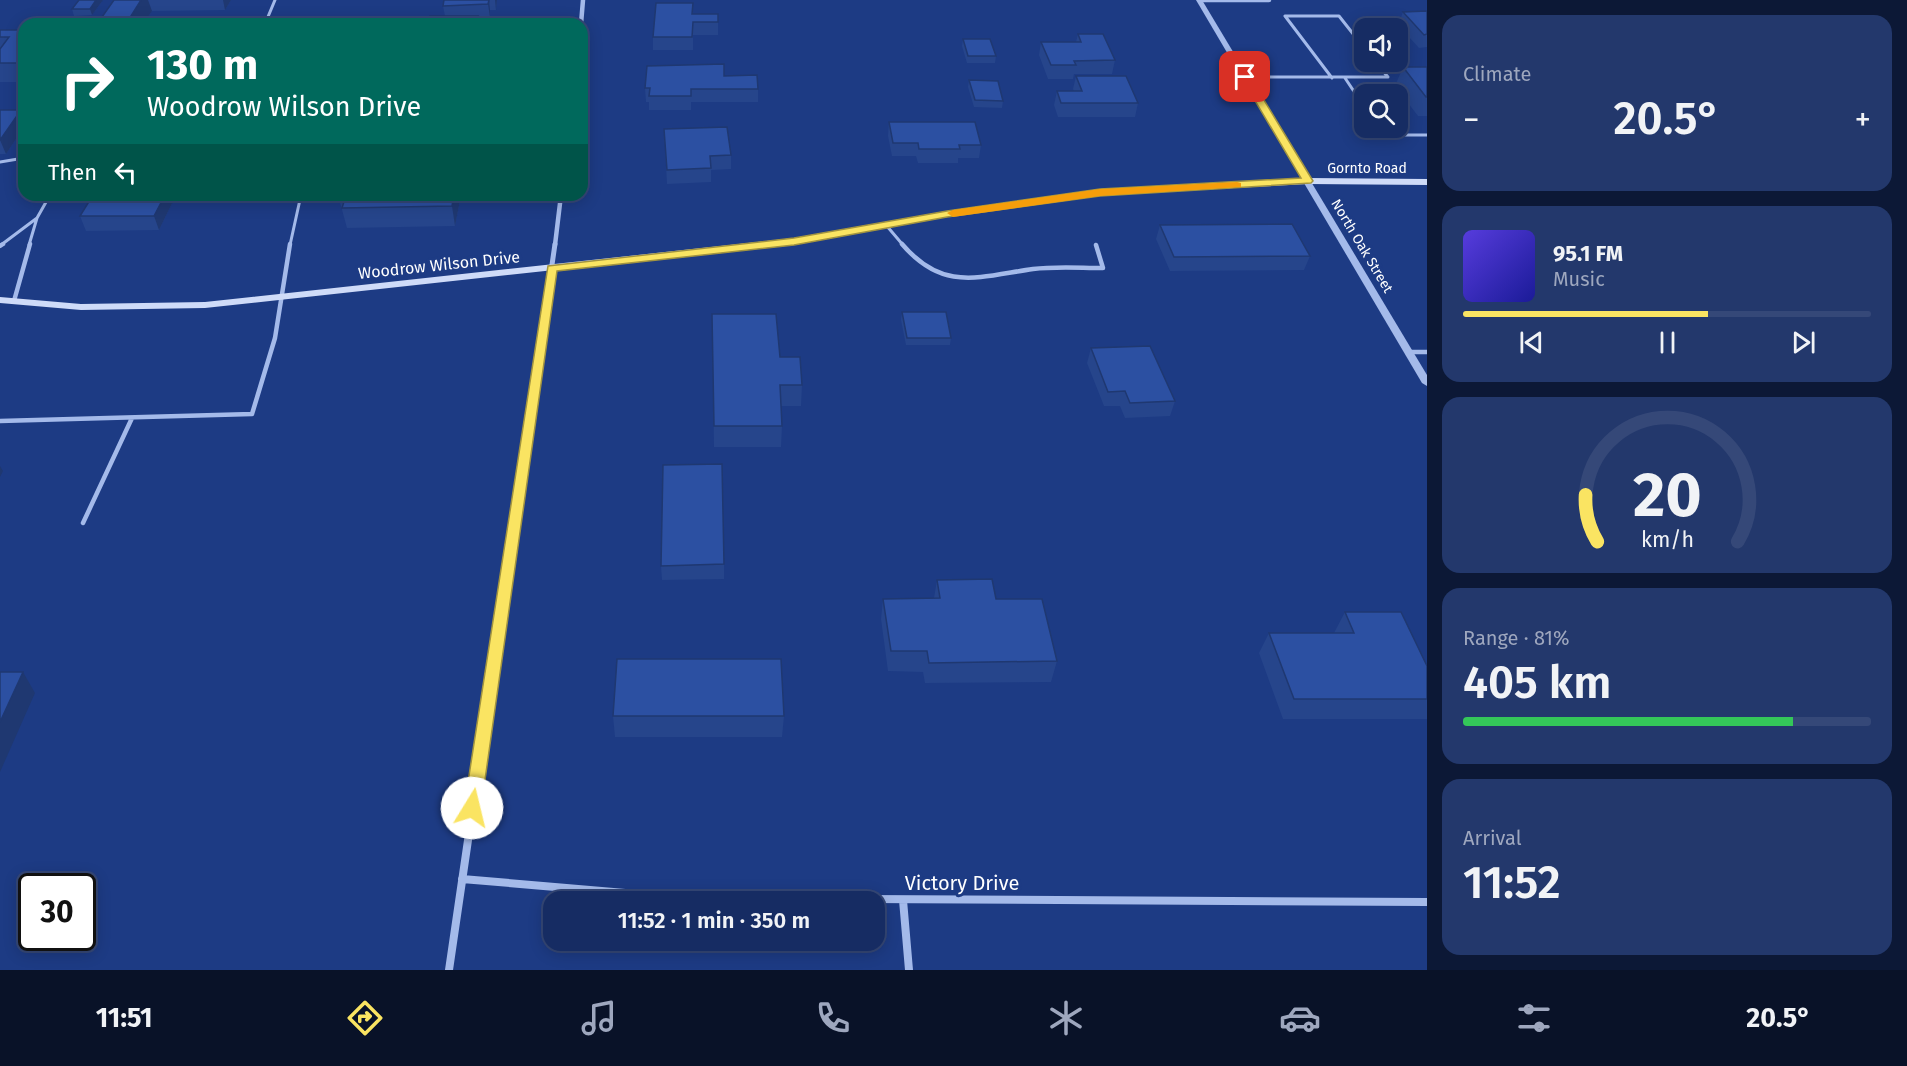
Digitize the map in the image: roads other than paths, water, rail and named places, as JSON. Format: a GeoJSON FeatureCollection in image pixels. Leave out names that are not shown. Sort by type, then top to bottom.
{"type":"FeatureCollection","features":[{"type":"Feature","properties":{"kind":"main road","name":"Gornto Road"},"geometry":{"type":"LineString","coordinates":[[1308,181],[1427,182]]}},
{"type":"Feature","properties":{"kind":"main road","name":"Woodrow Wilson Drive"},"geometry":{"type":"LineString","coordinates":[[0,300],[81,307],[205,305],[794,241],[1100,192],[1308,181]]}},
{"type":"Feature","properties":{"kind":"street"},"geometry":{"type":"LineString","coordinates":[[582,18],[584,0]]}},
{"type":"Feature","properties":{"kind":"street"},"geometry":{"type":"LineString","coordinates":[[1199,0],[1269,0]]}},
{"type":"Feature","properties":{"kind":"street","name":"North Oak Street"},"geometry":{"type":"LineString","coordinates":[[1199,0],[1427,383]]}},
{"type":"Feature","properties":{"kind":"street"},"geometry":{"type":"LineString","coordinates":[[449,970],[560,201]]}},
{"type":"Feature","properties":{"kind":"street","name":"Victory Drive"},"geometry":{"type":"LineString","coordinates":[[462,879],[684,898],[1427,902]]}},
{"type":"Feature","properties":{"kind":"street"},"geometry":{"type":"LineString","coordinates":[[903,900],[909,970]]}},
{"type":"Feature","properties":{"kind":"lane"},"geometry":{"type":"LineString","coordinates":[[268,18],[275,0]]}},
{"type":"Feature","properties":{"kind":"lane"},"geometry":{"type":"LineString","coordinates":[[1332,78],[1285,16],[1339,16],[1354,35]]}},
{"type":"Feature","properties":{"kind":"lane"},"geometry":{"type":"LineString","coordinates":[[1245,77],[1388,77],[1384,72]]}},
{"type":"Feature","properties":{"kind":"lane"},"geometry":{"type":"LineString","coordinates":[[1345,78],[1354,92]]}},
{"type":"Feature","properties":{"kind":"lane"},"geometry":{"type":"LineString","coordinates":[[1408,135],[1427,135]]}},
{"type":"Feature","properties":{"kind":"lane"},"geometry":{"type":"LineString","coordinates":[[0,162],[18,159]]}},
{"type":"Feature","properties":{"kind":"lane"},"geometry":{"type":"LineString","coordinates":[[14,301],[37,218],[47,201]]}},
{"type":"Feature","properties":{"kind":"lane"},"geometry":{"type":"LineString","coordinates":[[0,421],[252,414],[274,338],[299,201]]}},
{"type":"Feature","properties":{"kind":"lane"},"geometry":{"type":"LineString","coordinates":[[0,246],[37,218]]}},
{"type":"Feature","properties":{"kind":"lane"},"geometry":{"type":"LineString","coordinates":[[886,225],[919,263],[932,271],[963,278],[1003,276],[1033,269],[1103,268],[1096,245]]}},
{"type":"Feature","properties":{"kind":"lane"},"geometry":{"type":"LineString","coordinates":[[1409,352],[1427,352]]}},
{"type":"Feature","properties":{"kind":"lane"},"geometry":{"type":"LineString","coordinates":[[83,524],[132,418]]}}]}
